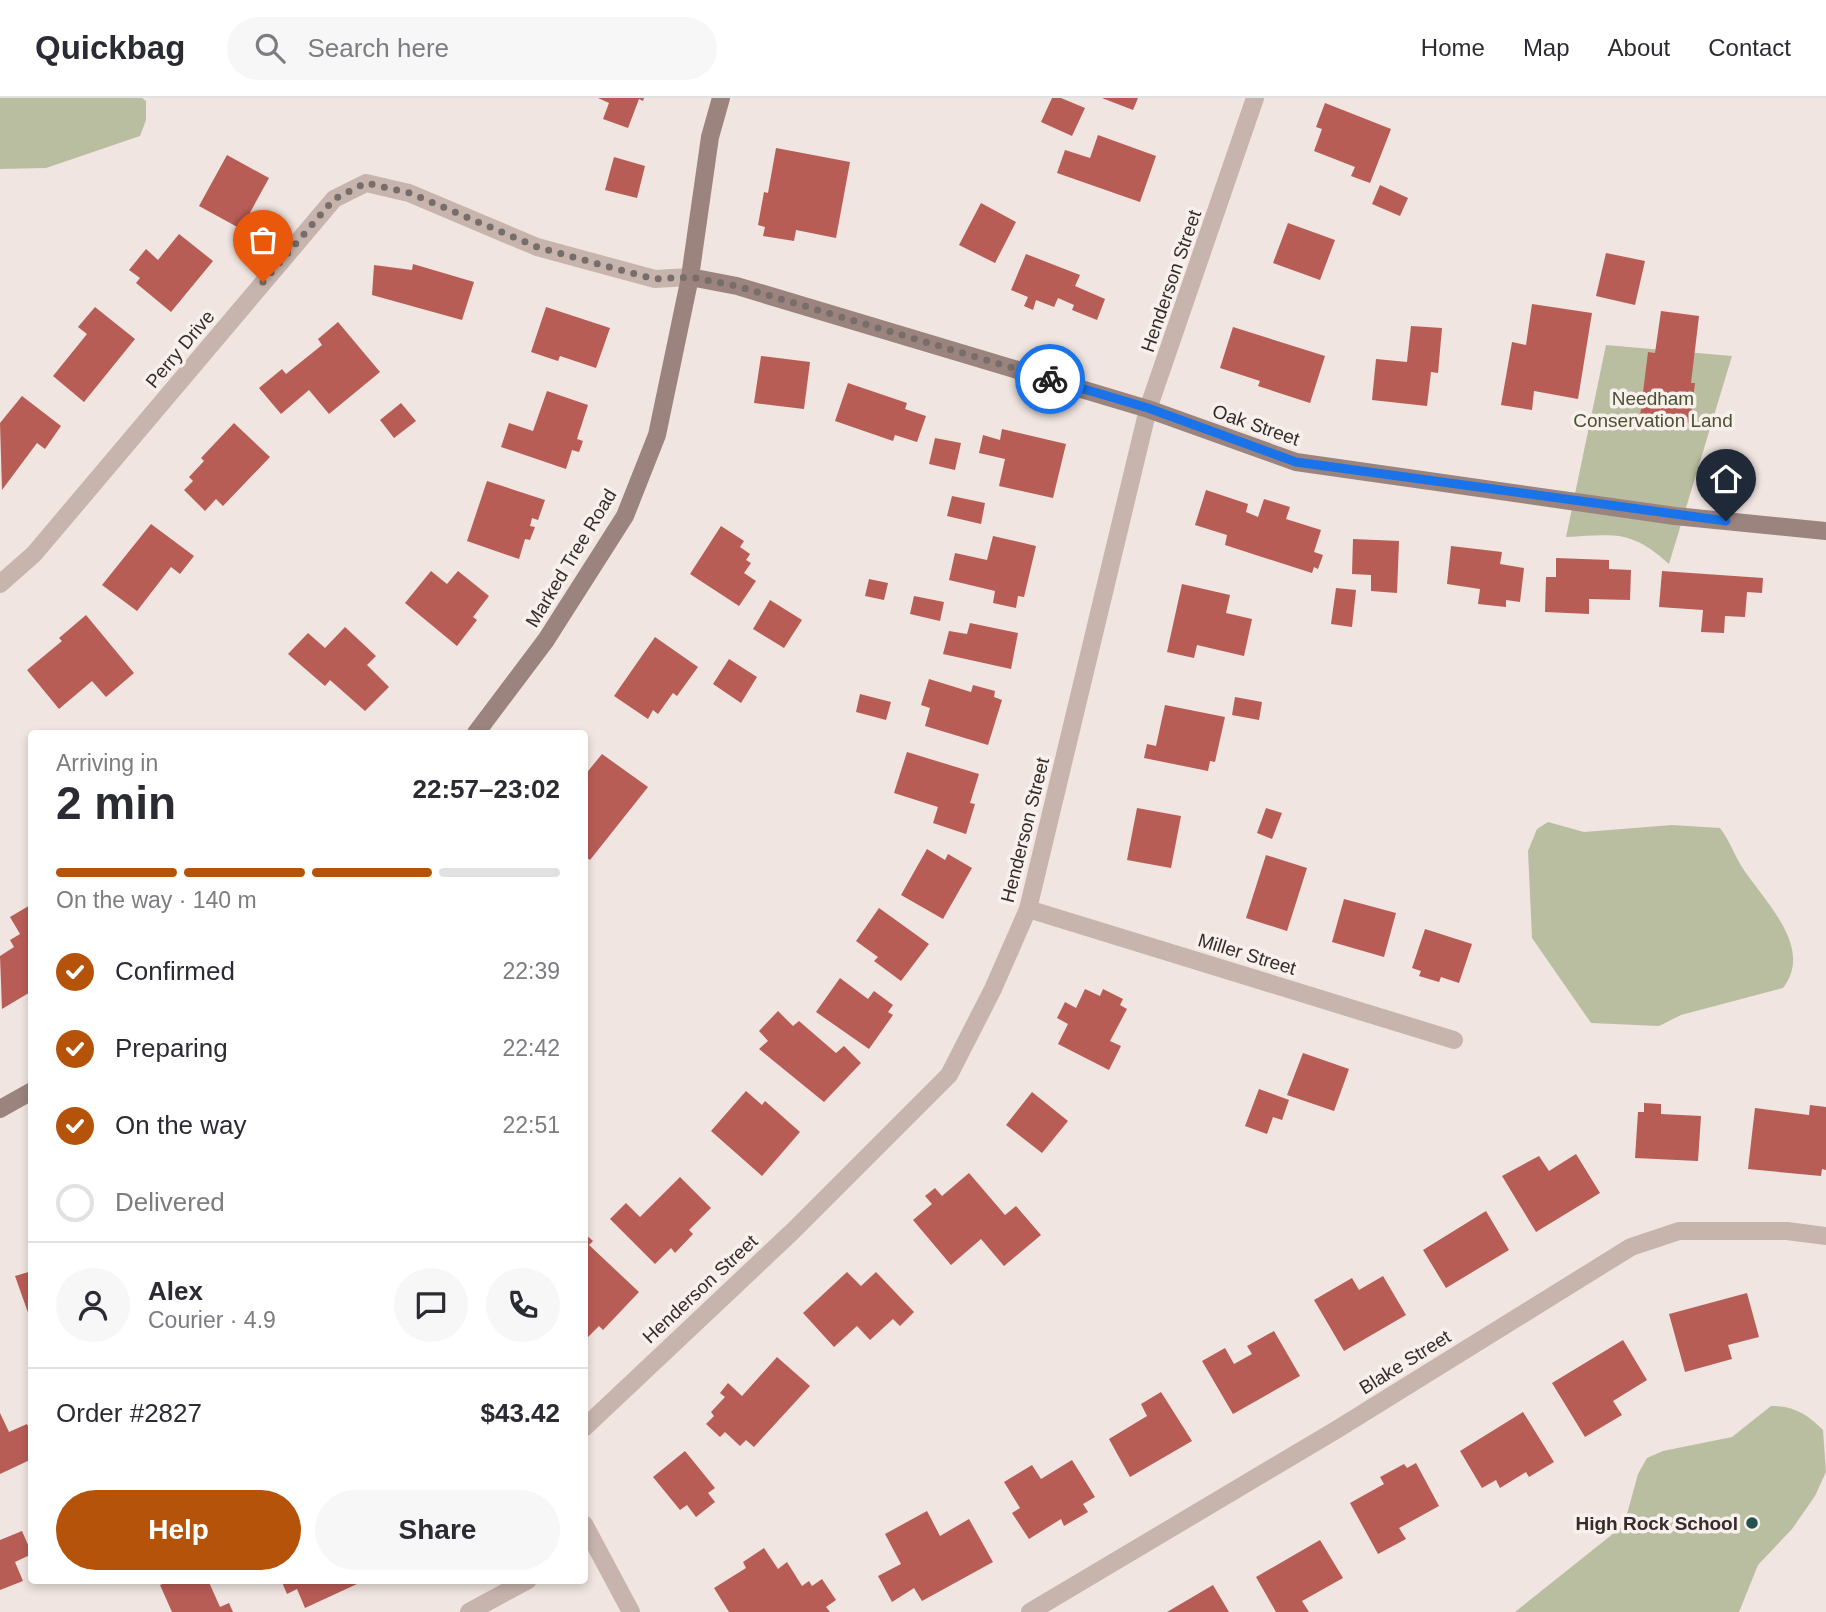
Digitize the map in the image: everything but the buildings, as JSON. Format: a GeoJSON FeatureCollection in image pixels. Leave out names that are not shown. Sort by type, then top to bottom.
{"type":"FeatureCollection","features":[{"type":"Feature","properties":{"kind":"street","name":"Marked Tree Road"},"geometry":{"type":"LineString","coordinates":[[478,730],[546,640],[625,516],[657,435],[690,277],[710,137],[721,98]]}},
{"type":"Feature","properties":{"kind":"street","name":"Henderson Street"},"geometry":{"type":"LineString","coordinates":[[588,1424],[793,1231],[948,1075],[1028,909],[1148,408],[1255,98]]}},
{"type":"Feature","properties":{"kind":"street","name":"Perry Drive"},"geometry":{"type":"LineString","coordinates":[[0,584],[34,554],[334,199],[366,183],[410,193],[537,247],[655,279],[690,277]]}},
{"type":"Feature","properties":{"kind":"street","name":"Oak Street"},"geometry":{"type":"LineString","coordinates":[[690,277],[737,286],[1148,408],[1296,462],[1675,516],[1826,531]]}},
{"type":"Feature","properties":{"kind":"street","name":"Miller Street"},"geometry":{"type":"LineString","coordinates":[[1028,909],[1454,1040]]}},
{"type":"Feature","properties":{"kind":"street"},"geometry":{"type":"LineString","coordinates":[[0,1109],[28,1093]]}},
{"type":"Feature","properties":{"kind":"street","name":"Blake Street"},"geometry":{"type":"LineString","coordinates":[[1030,1612],[1336,1430],[1631,1247],[1679,1231],[1787,1231],[1826,1236]]}},
{"type":"Feature","properties":{"kind":"street"},"geometry":{"type":"LineString","coordinates":[[589,1546],[631,1612]]}},
{"type":"Feature","properties":{"kind":"street"},"geometry":{"type":"LineString","coordinates":[[469,1612],[521,1584]]}},
{"type":"Feature","properties":{"kind":"green space"},"geometry":{"type":"Polygon","coordinates":[[[0,98],[142,98],[146,101],[146,120],[140,136],[46,168],[0,169],[0,98]]]}},
{"type":"Feature","properties":{"kind":"green space","name":"Needham Conservation Land"},"geometry":{"type":"Polygon","coordinates":[[[1606,345],[1732,356],[1669,564],[1643,545],[1621,537],[1566,537],[1606,345]]]}},
{"type":"Feature","properties":{"kind":"green space"},"geometry":{"type":"Polygon","coordinates":[[[1548,822],[1584,832],[1672,825],[1720,828],[1744,870],[1774,911],[1790,942],[1793,957],[1791,973],[1783,988],[1681,1015],[1659,1026],[1591,1023],[1532,938],[1528,851],[1537,829],[1548,822]]]}},
{"type":"Feature","properties":{"kind":"green space"},"geometry":{"type":"Polygon","coordinates":[[[1771,1406],[1800,1412],[1823,1430],[1826,1472],[1815,1496],[1792,1529],[1758,1565],[1739,1612],[1515,1612],[1624,1525],[1638,1474],[1647,1458],[1663,1451],[1732,1437],[1771,1406]]]}},
{"type":"Feature","properties":{"kind":"way so far"},"geometry":{"type":"LineString","coordinates":[[263,282],[334,199],[366,183],[410,193],[537,247],[655,279],[690,277],[737,286],[1050,379]]}},
{"type":"Feature","properties":{"kind":"place","name":"High Rock School"},"geometry":{"type":"Point","coordinates":[1752,1523]}},
{"type":"Feature","properties":{"kind":"route"},"geometry":{"type":"LineString","coordinates":[[1050,379],[1148,408],[1296,462],[1726,521]]}}]}
